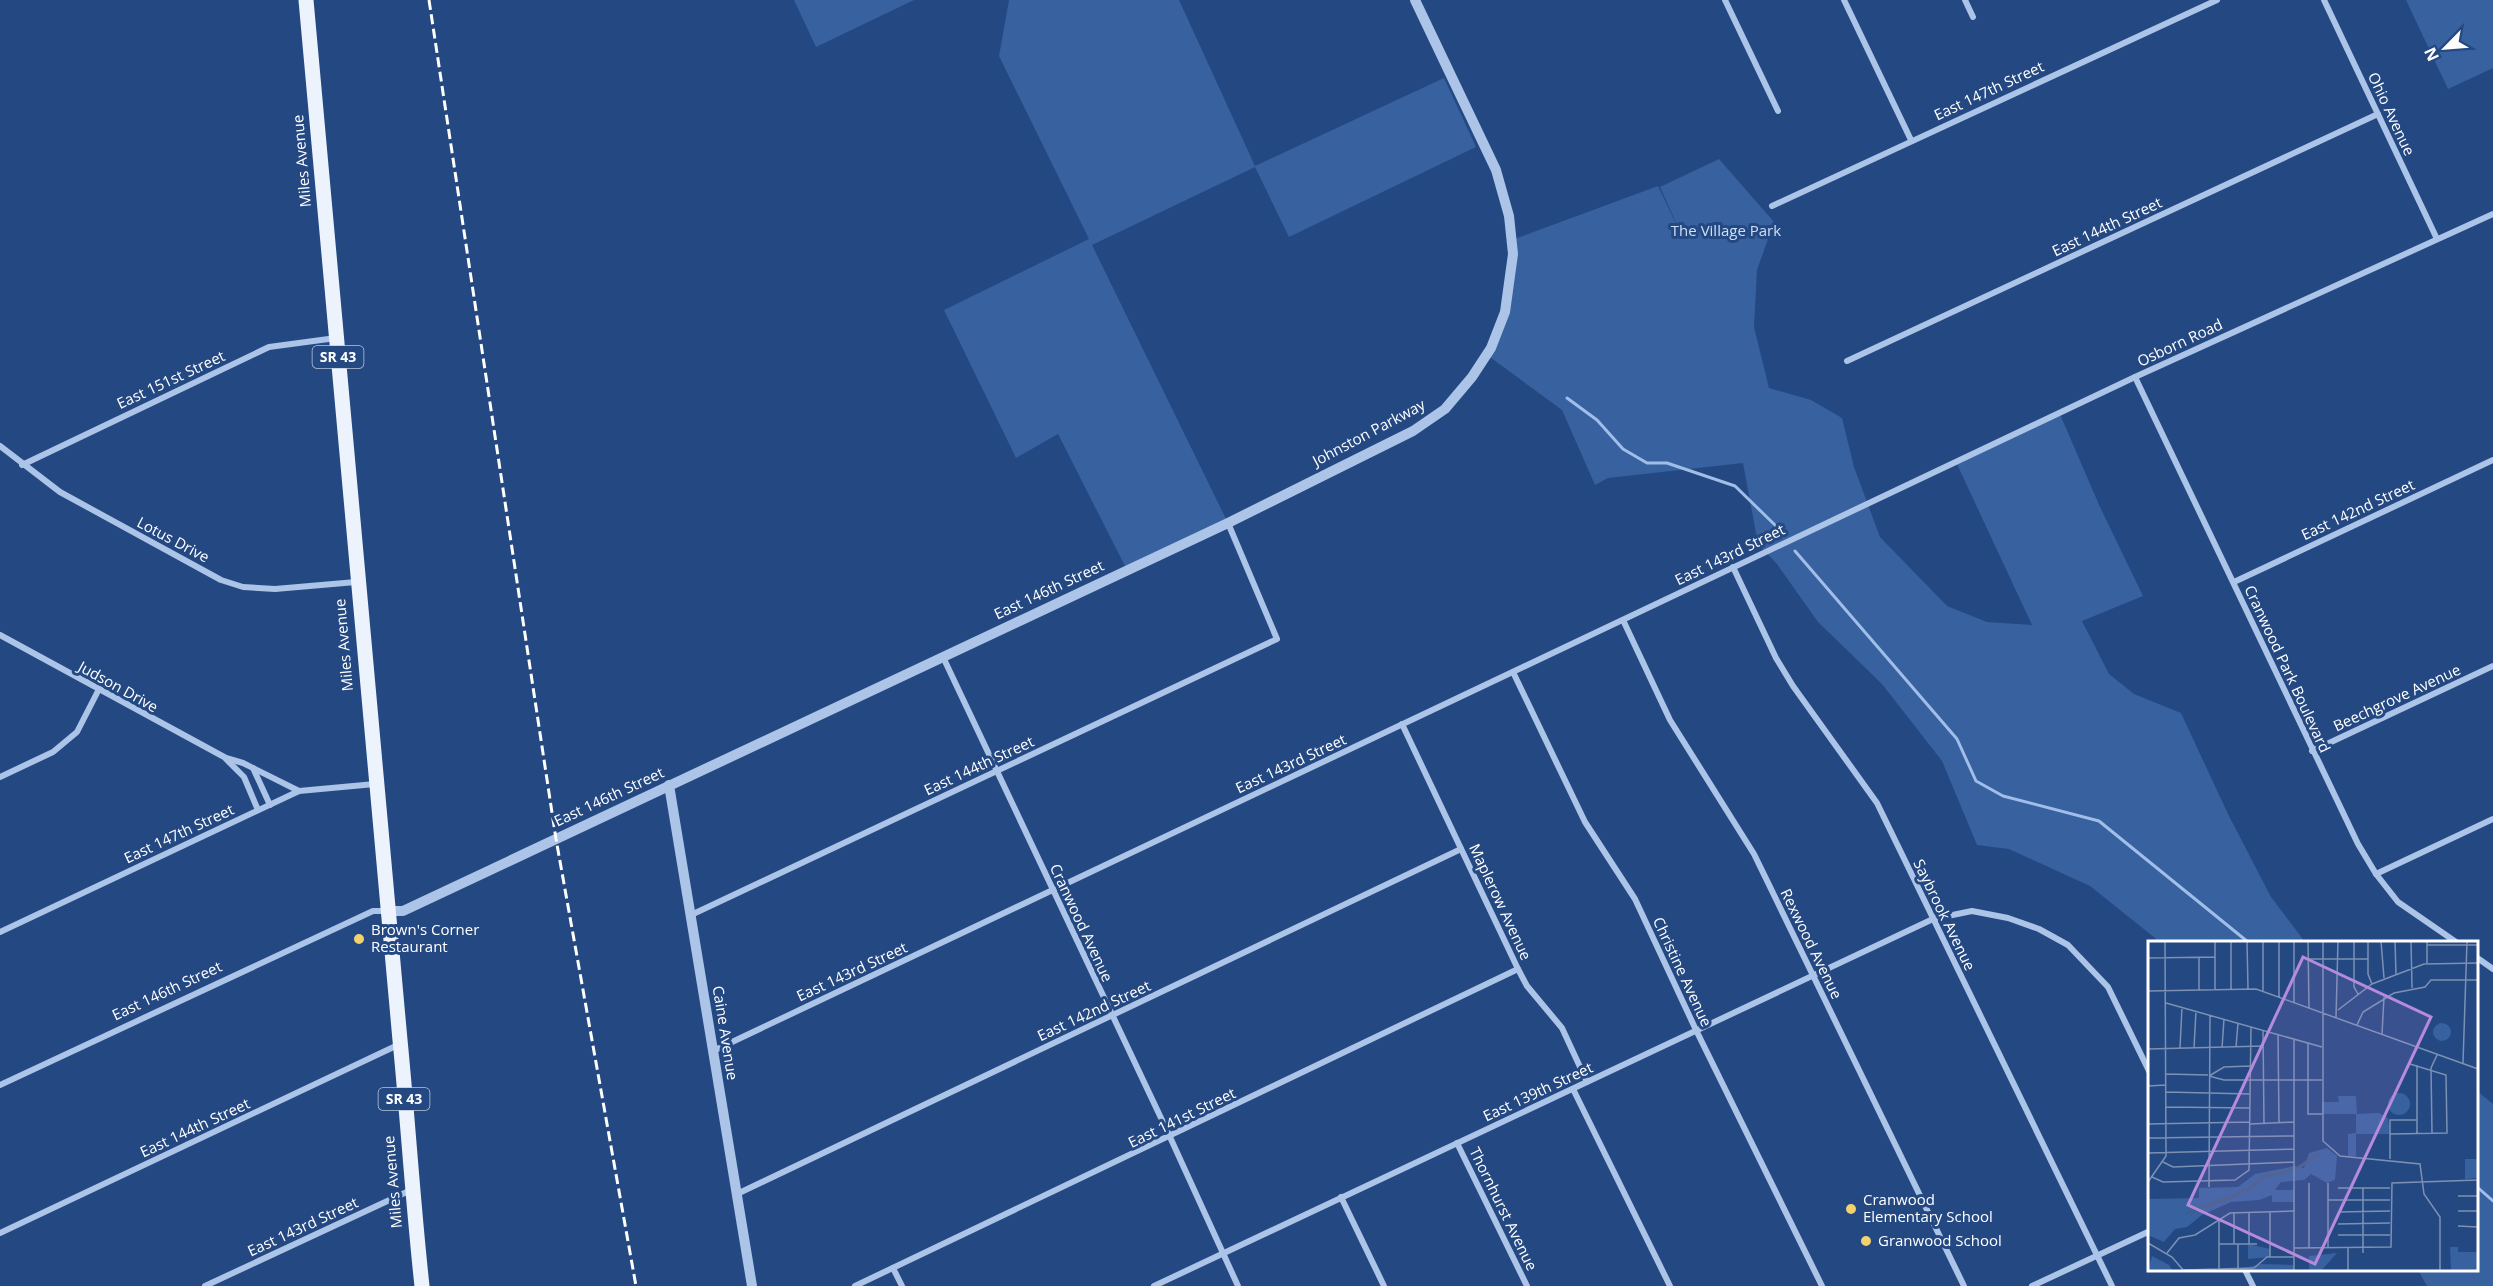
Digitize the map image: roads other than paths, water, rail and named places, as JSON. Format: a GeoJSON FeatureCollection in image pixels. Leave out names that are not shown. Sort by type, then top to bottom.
{"type":"FeatureCollection","features":[{"type":"Feature","properties":{"kind":"main road","name":"Miles Avenue"},"geometry":{"type":"LineString","coordinates":[[306,0],[337,338],[356,582],[400,1044],[411,1190],[422,1286]]}},
{"type":"Feature","properties":{"kind":"street","name":"Johnston Parkway"},"geometry":{"type":"LineString","coordinates":[[1228,523],[1413,431],[1445,409],[1491,348],[1505,312],[1513,254],[1509,216],[1496,170],[1415,0]]}},
{"type":"Feature","properties":{"kind":"street"},"geometry":{"type":"LineString","coordinates":[[1725,0],[1778,111]]}},
{"type":"Feature","properties":{"kind":"street"},"geometry":{"type":"LineString","coordinates":[[1844,0],[1911,140]]}},
{"type":"Feature","properties":{"kind":"street"},"geometry":{"type":"LineString","coordinates":[[1965,0],[1974,17]]}},
{"type":"Feature","properties":{"kind":"street","name":"East 147th Street"},"geometry":{"type":"LineString","coordinates":[[1772,207],[1911,140],[2217,0]]}},
{"type":"Feature","properties":{"kind":"street","name":"Ohio Avenue"},"geometry":{"type":"LineString","coordinates":[[2324,0],[2437,238]]}},
{"type":"Feature","properties":{"kind":"street","name":"East 144th Street"},"geometry":{"type":"LineString","coordinates":[[1847,361],[2378,114]]}},
{"type":"Feature","properties":{"kind":"street","name":"Osborn Road"},"geometry":{"type":"LineString","coordinates":[[1879,498],[2135,377],[2493,214]]}},
{"type":"Feature","properties":{"kind":"street","name":"East 151st Street"},"geometry":{"type":"LineString","coordinates":[[22,465],[269,347],[337,338]]}},
{"type":"Feature","properties":{"kind":"street","name":"Cranwood Park Boulevard"},"geometry":{"type":"LineString","coordinates":[[2135,377],[2358,844],[2376,874],[2398,902],[2455,941]]}},
{"type":"Feature","properties":{"kind":"street","name":"Lotus Drive"},"geometry":{"type":"LineString","coordinates":[[0,446],[60,492],[221,580],[243,587],[275,589],[356,582]]}},
{"type":"Feature","properties":{"kind":"street","name":"East 142nd Street"},"geometry":{"type":"LineString","coordinates":[[2234,582],[2493,460]]}},
{"type":"Feature","properties":{"kind":"street","name":"East 143rd Street"},"geometry":{"type":"LineString","coordinates":[[713,1051],[1879,498]]}},
{"type":"Feature","properties":{"kind":"street","name":"East 144th Street"},"geometry":{"type":"LineString","coordinates":[[691,915],[1276,639],[1228,523]]}},
{"type":"Feature","properties":{"kind":"street","name":"East 146th Street"},"geometry":{"type":"LineString","coordinates":[[0,1085],[373,911],[403,911],[1228,523]]}},
{"type":"Feature","properties":{"kind":"street","name":"Saybrook Avenue"},"geometry":{"type":"LineString","coordinates":[[1733,567],[1776,658],[1792,686],[1877,803],[2112,1286]]}},
{"type":"Feature","properties":{"kind":"street","name":"Rexwood Avenue"},"geometry":{"type":"LineString","coordinates":[[1623,620],[1670,720],[1754,854],[1964,1286]]}},
{"type":"Feature","properties":{"kind":"street","name":"Judson Drive"},"geometry":{"type":"LineString","coordinates":[[0,635],[226,758],[253,768],[299,791]]}},
{"type":"Feature","properties":{"kind":"street","name":"Cranwood Avenue"},"geometry":{"type":"LineString","coordinates":[[942,656],[1170,1137],[1238,1286]]}},
{"type":"Feature","properties":{"kind":"street","name":"Beechgrove Avenue"},"geometry":{"type":"LineString","coordinates":[[2312,751],[2493,666]]}},
{"type":"Feature","properties":{"kind":"street","name":"Christine Avenue"},"geometry":{"type":"LineString","coordinates":[[1513,672],[1585,822],[1635,899],[1696,1030],[1822,1286]]}},
{"type":"Feature","properties":{"kind":"street"},"geometry":{"type":"LineString","coordinates":[[0,777],[53,752],[77,732],[99,690]]}},
{"type":"Feature","properties":{"kind":"street","name":"Maplerow Avenue"},"geometry":{"type":"LineString","coordinates":[[1402,724],[1518,969],[1527,986],[1562,1028],[1587,1082]]}},
{"type":"Feature","properties":{"kind":"street","name":"Judson Drive"},"geometry":{"type":"LineString","coordinates":[[226,758],[244,777],[258,810]]}},
{"type":"Feature","properties":{"kind":"street"},"geometry":{"type":"LineString","coordinates":[[253,768],[270,805]]}},
{"type":"Feature","properties":{"kind":"street","name":"East 147th Street"},"geometry":{"type":"LineString","coordinates":[[0,932],[299,791],[375,784]]}},
{"type":"Feature","properties":{"kind":"street","name":"Caine Avenue"},"geometry":{"type":"LineString","coordinates":[[669,785],[752,1286]]}},
{"type":"Feature","properties":{"kind":"street"},"geometry":{"type":"LineString","coordinates":[[2376,874],[2493,819]]}},
{"type":"Feature","properties":{"kind":"street","name":"East 142nd Street"},"geometry":{"type":"LineString","coordinates":[[737,1194],[1461,849]]}},
{"type":"Feature","properties":{"kind":"street","name":"East 139th Street"},"geometry":{"type":"LineString","coordinates":[[1154,1286],[1933,919],[1972,911],[2008,918],[2039,929],[2068,945],[2108,987],[2148,1069]]}},
{"type":"Feature","properties":{"kind":"street"},"geometry":{"type":"LineString","coordinates":[[2478,958],[2493,969]]}},
{"type":"Feature","properties":{"kind":"street","name":"East 141st Street"},"geometry":{"type":"LineString","coordinates":[[855,1286],[1518,969]]}},
{"type":"Feature","properties":{"kind":"street","name":"East 144th Street"},"geometry":{"type":"LineString","coordinates":[[0,1233],[400,1044]]}},
{"type":"Feature","properties":{"kind":"street"},"geometry":{"type":"LineString","coordinates":[[1574,1089],[1670,1286]]}},
{"type":"Feature","properties":{"kind":"street","name":"Thornhurst Avenue"},"geometry":{"type":"LineString","coordinates":[[1457,1143],[1527,1286]]}},
{"type":"Feature","properties":{"kind":"street","name":"East 143rd Street"},"geometry":{"type":"LineString","coordinates":[[205,1286],[411,1190]]}},
{"type":"Feature","properties":{"kind":"street"},"geometry":{"type":"LineString","coordinates":[[1341,1197],[1384,1286]]}},
{"type":"Feature","properties":{"kind":"street"},"geometry":{"type":"LineString","coordinates":[[2032,1286],[2148,1232]]}},
{"type":"Feature","properties":{"kind":"street"},"geometry":{"type":"LineString","coordinates":[[892,1268],[902,1286]]}},
{"type":"Feature","properties":{"kind":"street"},"geometry":{"type":"LineString","coordinates":[[2246,1271],[2253,1286]]}},
{"type":"Feature","properties":{"kind":"waterway"},"geometry":{"type":"LineString","coordinates":[[1567,398],[1597,420],[1623,449],[1647,463],[1667,463],[1735,486],[1776,526]]}},
{"type":"Feature","properties":{"kind":"waterway"},"geometry":{"type":"LineString","coordinates":[[1795,551],[1957,739],[1976,781],[2003,796],[2099,821],[2247,941]]}},
{"type":"Feature","properties":{"kind":"waterway"},"geometry":{"type":"LineString","coordinates":[[2478,1188],[2493,1201]]}},
{"type":"Feature","properties":{"kind":"railway"},"geometry":{"type":"LineString","coordinates":[[429,0],[556,839],[636,1286]]}},
{"type":"Feature","properties":{"kind":"place","name":"Brown's Corner Restaurant"},"geometry":{"type":"Point","coordinates":[359,939]}},
{"type":"Feature","properties":{"kind":"place","name":"Cranwood Elementary School"},"geometry":{"type":"Point","coordinates":[1851,1209]}},
{"type":"Feature","properties":{"kind":"place","name":"Granwood School"},"geometry":{"type":"Point","coordinates":[1866,1241]}},
{"type":"Feature","properties":{"kind":"park label","name":"The Village Park"},"geometry":{"type":"Point","coordinates":[1726,231]}}]}
